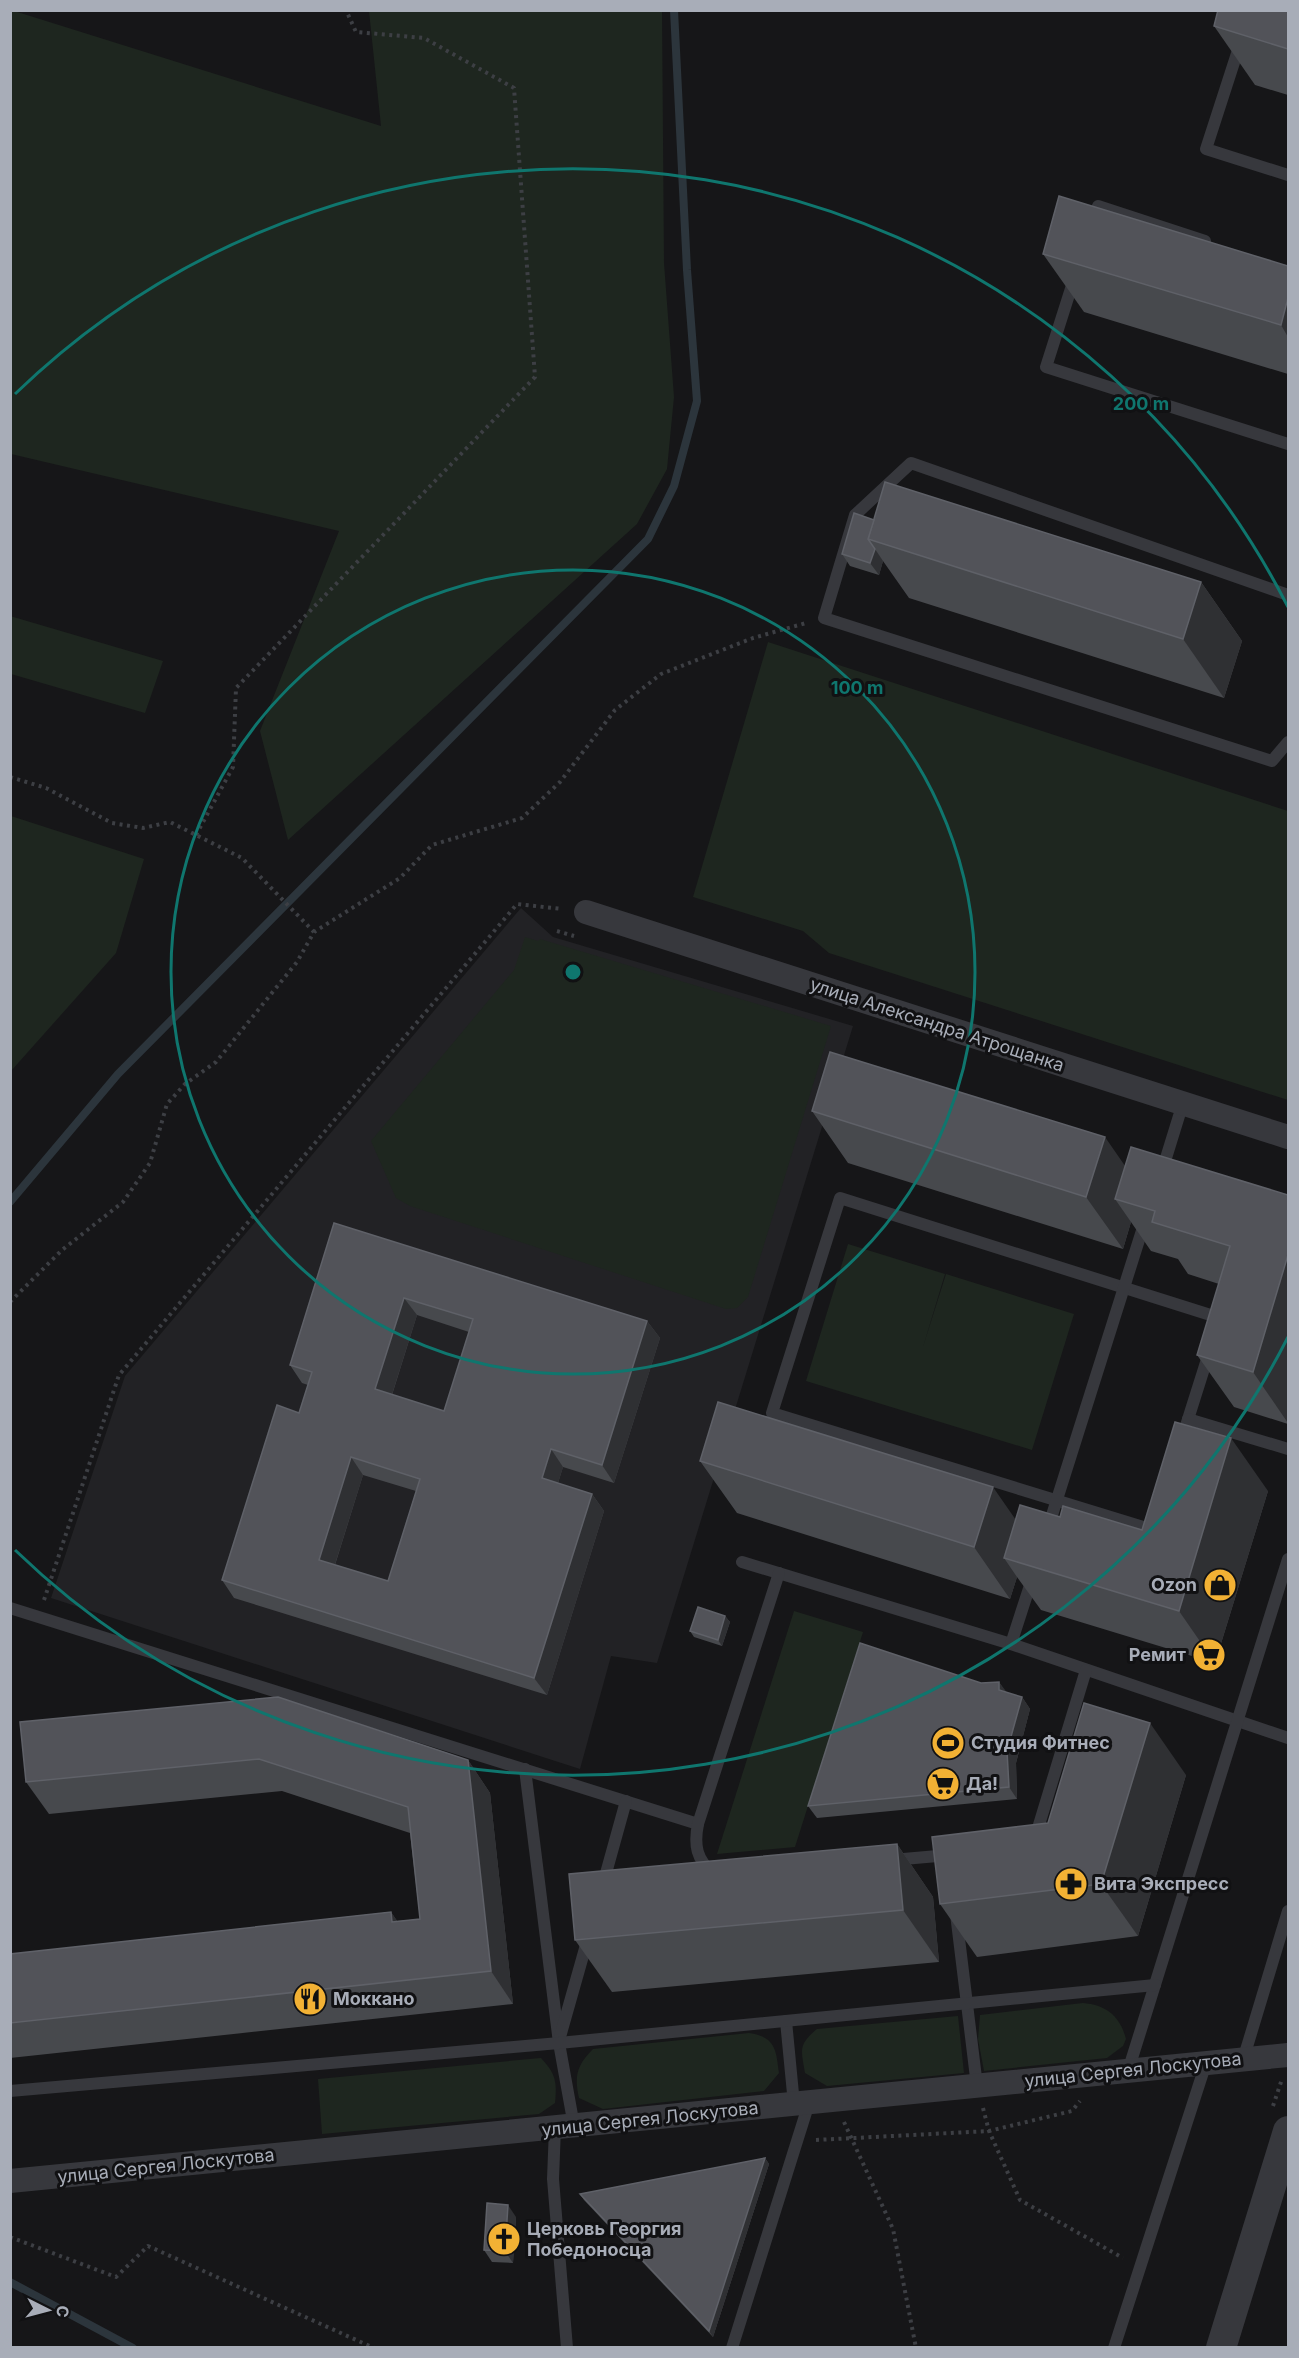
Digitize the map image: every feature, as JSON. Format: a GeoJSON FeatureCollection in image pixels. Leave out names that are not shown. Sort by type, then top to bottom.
{"type":"FeatureCollection","features":[{"type":"Feature","properties":{"kind":"street","name":"улица Александра Атрощанка"},"geometry":{"type":"LineString","coordinates":[[586,912],[1288,1137]]}},
{"type":"Feature","properties":{"kind":"street","name":"улица Сергея Лоскутова"},"geometry":{"type":"LineString","coordinates":[[10,2181],[1288,2055]]}},
{"type":"Feature","properties":{"kind":"street"},"geometry":{"type":"LineString","coordinates":[[1221,2348],[1288,2131]]}},
{"type":"Feature","properties":{"kind":"lane"},"geometry":{"type":"LineString","coordinates":[[1244,32],[1206,150],[1288,175]]}},
{"type":"Feature","properties":{"kind":"lane"},"geometry":{"type":"LineString","coordinates":[[1088,238],[1098,206],[1221,246]]}},
{"type":"Feature","properties":{"kind":"lane"},"geometry":{"type":"LineString","coordinates":[[1077,270],[1046,367],[1288,444]]}},
{"type":"Feature","properties":{"kind":"lane"},"geometry":{"type":"LineString","coordinates":[[1288,595],[911,463],[855,515],[824,618],[1272,761],[1288,742]]}},
{"type":"Feature","properties":{"kind":"lane"},"geometry":{"type":"LineString","coordinates":[[1159,1179],[1183,1103]]}},
{"type":"Feature","properties":{"kind":"lane"},"geometry":{"type":"LineString","coordinates":[[840,1198],[1220,1318],[1188,1419],[1153,1530],[772,1413],[840,1198]]}},
{"type":"Feature","properties":{"kind":"lane"},"geometry":{"type":"LineString","coordinates":[[1043,1545],[1149,1212]]}},
{"type":"Feature","properties":{"kind":"lane"},"geometry":{"type":"LineString","coordinates":[[1188,1419],[1288,1449]]}},
{"type":"Feature","properties":{"kind":"lane"},"geometry":{"type":"LineString","coordinates":[[1116,2072],[1155,1985],[1288,1559]]}},
{"type":"Feature","properties":{"kind":"lane"},"geometry":{"type":"LineString","coordinates":[[742,1562],[1011,1644],[1288,1738]]}},
{"type":"Feature","properties":{"kind":"lane"},"geometry":{"type":"LineString","coordinates":[[1011,1644],[1036,1567]]}},
{"type":"Feature","properties":{"kind":"lane"},"geometry":{"type":"LineString","coordinates":[[731,1875],[720,1876],[704,1867],[695,1842],[698,1824],[779,1573]]}},
{"type":"Feature","properties":{"kind":"lane"},"geometry":{"type":"LineString","coordinates":[[10,1608],[698,1824]]}},
{"type":"Feature","properties":{"kind":"lane"},"geometry":{"type":"LineString","coordinates":[[1022,1848],[1032,1846],[1086,1670]]}},
{"type":"Feature","properties":{"kind":"lane"},"geometry":{"type":"LineString","coordinates":[[525,1769],[559,2043],[564,2127],[553,2179],[567,2348]]}},
{"type":"Feature","properties":{"kind":"lane"},"geometry":{"type":"LineString","coordinates":[[600,1893],[626,1801]]}},
{"type":"Feature","properties":{"kind":"lane"},"geometry":{"type":"LineString","coordinates":[[880,1861],[952,1858]]}},
{"type":"Feature","properties":{"kind":"lane"},"geometry":{"type":"LineString","coordinates":[[954,1900],[977,2086]]}},
{"type":"Feature","properties":{"kind":"lane"},"geometry":{"type":"LineString","coordinates":[[1242,2060],[1288,1911]]}},
{"type":"Feature","properties":{"kind":"lane"},"geometry":{"type":"LineString","coordinates":[[559,2043],[591,1928]]}},
{"type":"Feature","properties":{"kind":"lane"},"geometry":{"type":"LineString","coordinates":[[10,2091],[559,2043],[1155,1985]]}},
{"type":"Feature","properties":{"kind":"lane"},"geometry":{"type":"LineString","coordinates":[[732,2348],[797,2142],[812,2103],[786,2021]]}},
{"type":"Feature","properties":{"kind":"lane"},"geometry":{"type":"LineString","coordinates":[[1114,2348],[1206,2063]]}},
{"type":"Feature","properties":{"kind":"path"},"geometry":{"type":"LineString","coordinates":[[196,835],[233,767],[236,688],[535,377],[514,88],[424,38],[356,32],[346,10]]}},
{"type":"Feature","properties":{"kind":"path"},"geometry":{"type":"LineString","coordinates":[[10,1302],[62,1250],[123,1202],[150,1163],[167,1104],[185,1084],[216,1062],[297,962],[314,932],[400,878],[432,845],[522,818],[560,782],[615,710],[661,674],[753,638],[824,618]]}},
{"type":"Feature","properties":{"kind":"path"},"geometry":{"type":"LineString","coordinates":[[10,777],[46,788],[112,823],[143,828],[170,822],[242,858],[314,932]]}},
{"type":"Feature","properties":{"kind":"path"},"geometry":{"type":"LineString","coordinates":[[38,1616],[118,1375],[517,904],[586,912]]}},
{"type":"Feature","properties":{"kind":"path"},"geometry":{"type":"LineString","coordinates":[[797,2142],[852,2137],[989,2131],[1072,2111],[1116,2072]]}},
{"type":"Feature","properties":{"kind":"path"},"geometry":{"type":"LineString","coordinates":[[977,2086],[989,2131],[1020,2200],[1140,2267]]}},
{"type":"Feature","properties":{"kind":"path"},"geometry":{"type":"LineString","coordinates":[[812,2103],[852,2137],[892,2229],[916,2348]]}},
{"type":"Feature","properties":{"kind":"path"},"geometry":{"type":"LineString","coordinates":[[10,2237],[116,2277],[148,2246],[374,2348]]}},
{"type":"Feature","properties":{"kind":"shaded area"},"geometry":{"type":"Polygon","coordinates":[[[11,10],[381,126],[369,11],[662,11],[664,263],[674,397],[667,469],[637,524],[288,840],[260,731],[339,531],[11,454],[11,10]]]}},
{"type":"Feature","properties":{"kind":"shaded area"},"geometry":{"type":"Polygon","coordinates":[[[10,616],[163,661],[145,713],[11,674],[10,616]]]}},
{"type":"Feature","properties":{"kind":"shaded area"},"geometry":{"type":"Polygon","coordinates":[[[768,642],[1288,811],[1288,1100],[829,953],[803,931],[693,897],[768,642]]]}},
{"type":"Feature","properties":{"kind":"shaded area"},"geometry":{"type":"Polygon","coordinates":[[[11,816],[144,859],[116,953],[11,1071],[11,816]]]}},
{"type":"Feature","properties":{"kind":"shaded area"},"geometry":{"type":"Polygon","coordinates":[[[521,908],[553,937],[853,1026],[657,1663],[611,1656],[580,1769],[51,1598],[125,1376],[521,908]]]}},
{"type":"Feature","properties":{"kind":"shaded area"},"geometry":{"type":"Polygon","coordinates":[[[525,937],[538,941],[540,939],[831,1026],[748,1297],[737,1308],[726,1309],[410,1206],[396,1198],[371,1141],[514,970],[525,937]]]}},
{"type":"Feature","properties":{"kind":"shaded area"},"geometry":{"type":"Polygon","coordinates":[[[848,1244],[945,1274],[923,1347],[946,1274],[1074,1314],[1032,1450],[806,1381],[848,1244]]]}},
{"type":"Feature","properties":{"kind":"shaded area"},"geometry":{"type":"Polygon","coordinates":[[[794,1611],[863,1632],[795,1847],[717,1854],[794,1611]]]}},
{"type":"Feature","properties":{"kind":"shaded area"},"geometry":{"type":"Polygon","coordinates":[[[1083,2003],[1105,2009],[1120,2024],[1126,2039],[1123,2046],[1107,2058],[984,2071],[978,2039],[980,2015],[1083,2003]]]}},
{"type":"Feature","properties":{"kind":"shaded area"},"geometry":{"type":"Polygon","coordinates":[[[958,2016],[964,2073],[827,2086],[805,2073],[802,2048],[817,2029],[958,2016]]]}},
{"type":"Feature","properties":{"kind":"shaded area"},"geometry":{"type":"Polygon","coordinates":[[[749,2033],[770,2041],[777,2058],[779,2073],[764,2091],[603,2109],[579,2098],[578,2071],[583,2060],[593,2049],[749,2033]]]}},
{"type":"Feature","properties":{"kind":"shaded area"},"geometry":{"type":"Polygon","coordinates":[[[541,2058],[553,2074],[556,2096],[555,2103],[539,2114],[322,2134],[318,2079],[541,2058]]]}},
{"type":"Feature","properties":{"kind":"building"},"geometry":{"type":"Polygon","coordinates":[[[1218,10],[1288,10],[1288,49],[1214,26],[1218,10]]]}},
{"type":"Feature","properties":{"kind":"building"},"geometry":{"type":"Polygon","coordinates":[[[1059,196],[1288,266],[1288,298],[1281,325],[1043,254],[1059,196]]]}},
{"type":"Feature","properties":{"kind":"building"},"geometry":{"type":"Polygon","coordinates":[[[885,482],[1201,582],[1183,639],[868,539],[885,482]]]}},
{"type":"Feature","properties":{"kind":"building"},"geometry":{"type":"Polygon","coordinates":[[[854,513],[874,520],[868,539],[875,549],[870,563],[842,554],[854,513]]]}},
{"type":"Feature","properties":{"kind":"building"},"geometry":{"type":"Polygon","coordinates":[[[830,1052],[1105,1137],[1086,1197],[812,1111],[830,1052]]]}},
{"type":"Feature","properties":{"kind":"building"},"geometry":{"type":"Polygon","coordinates":[[[1131,1147],[1288,1195],[1288,1255],[1253,1372],[1197,1355],[1230,1246],[1152,1222],[1155,1211],[1115,1199],[1131,1147]]]}},
{"type":"Feature","properties":{"kind":"building"},"geometry":{"type":"Polygon","coordinates":[[[334,1223],[647,1321],[602,1465],[551,1449],[542,1478],[592,1494],[534,1678],[222,1580],[277,1405],[299,1413],[312,1372],[290,1365],[334,1223]],[[404,1298],[375,1389],[444,1411],[473,1319],[404,1298]],[[351,1457],[319,1560],[388,1581],[420,1479],[351,1457]]]}},
{"type":"Feature","properties":{"kind":"building"},"geometry":{"type":"Polygon","coordinates":[[[718,1402],[993,1487],[974,1547],[700,1461],[718,1402]]]}},
{"type":"Feature","properties":{"kind":"building"},"geometry":{"type":"Polygon","coordinates":[[[1175,1422],[1231,1438],[1179,1611],[1004,1558],[1020,1505],[1060,1517],[1063,1506],[1142,1530],[1175,1422]]]}},
{"type":"Feature","properties":{"kind":"building"},"geometry":{"type":"Polygon","coordinates":[[[698,1607],[725,1616],[718,1640],[690,1631],[698,1607]]]}},
{"type":"Feature","properties":{"kind":"building"},"geometry":{"type":"Polygon","coordinates":[[[860,1643],[981,1683],[999,1682],[999,1690],[1022,1697],[1007,1751],[1009,1787],[808,1806],[860,1643]]]}},
{"type":"Feature","properties":{"kind":"building"},"geometry":{"type":"Polygon","coordinates":[[[278,1697],[468,1760],[491,1971],[10,2023],[10,1954],[391,1912],[392,1922],[420,1919],[408,1807],[259,1759],[26,1782],[20,1722],[278,1697]]]}},
{"type":"Feature","properties":{"kind":"building"},"geometry":{"type":"Polygon","coordinates":[[[1084,1703],[1150,1723],[1101,1884],[940,1904],[932,1837],[1048,1823],[1084,1703]]]}},
{"type":"Feature","properties":{"kind":"building"},"geometry":{"type":"Polygon","coordinates":[[[897,1844],[903,1910],[575,1940],[569,1874],[897,1844]]]}},
{"type":"Feature","properties":{"kind":"building"},"geometry":{"type":"Polygon","coordinates":[[[765,2158],[709,2331],[580,2194],[765,2158]]]}},
{"type":"Feature","properties":{"kind":"building"},"geometry":{"type":"Polygon","coordinates":[[[487,2203],[508,2205],[505,2251],[484,2250],[487,2203]]]}},
{"type":"Feature","properties":{"kind":"waterway"},"geometry":{"type":"LineString","coordinates":[[10,1202],[118,1074],[648,539],[674,486],[697,401],[687,270],[674,10]]}},
{"type":"Feature","properties":{"kind":"waterway"},"geometry":{"type":"LineString","coordinates":[[10,2282],[133,2348]]}},
{"type":"Feature","properties":{"kind":"place","name":"Ozon"},"geometry":{"type":"Point","coordinates":[1220,1585]}},
{"type":"Feature","properties":{"kind":"place","name":"Ремит"},"geometry":{"type":"Point","coordinates":[1209,1655]}},
{"type":"Feature","properties":{"kind":"place","name":"Студия Фитнес"},"geometry":{"type":"Point","coordinates":[948,1743]}},
{"type":"Feature","properties":{"kind":"place","name":"Да!"},"geometry":{"type":"Point","coordinates":[943,1784]}},
{"type":"Feature","properties":{"kind":"place","name":"Вита Экспресс"},"geometry":{"type":"Point","coordinates":[1071,1884]}},
{"type":"Feature","properties":{"kind":"place","name":"Моккано"},"geometry":{"type":"Point","coordinates":[310,1999]}},
{"type":"Feature","properties":{"kind":"place","name":"Церковь Георгия Победоносца"},"geometry":{"type":"Point","coordinates":[504,2239]}}]}
